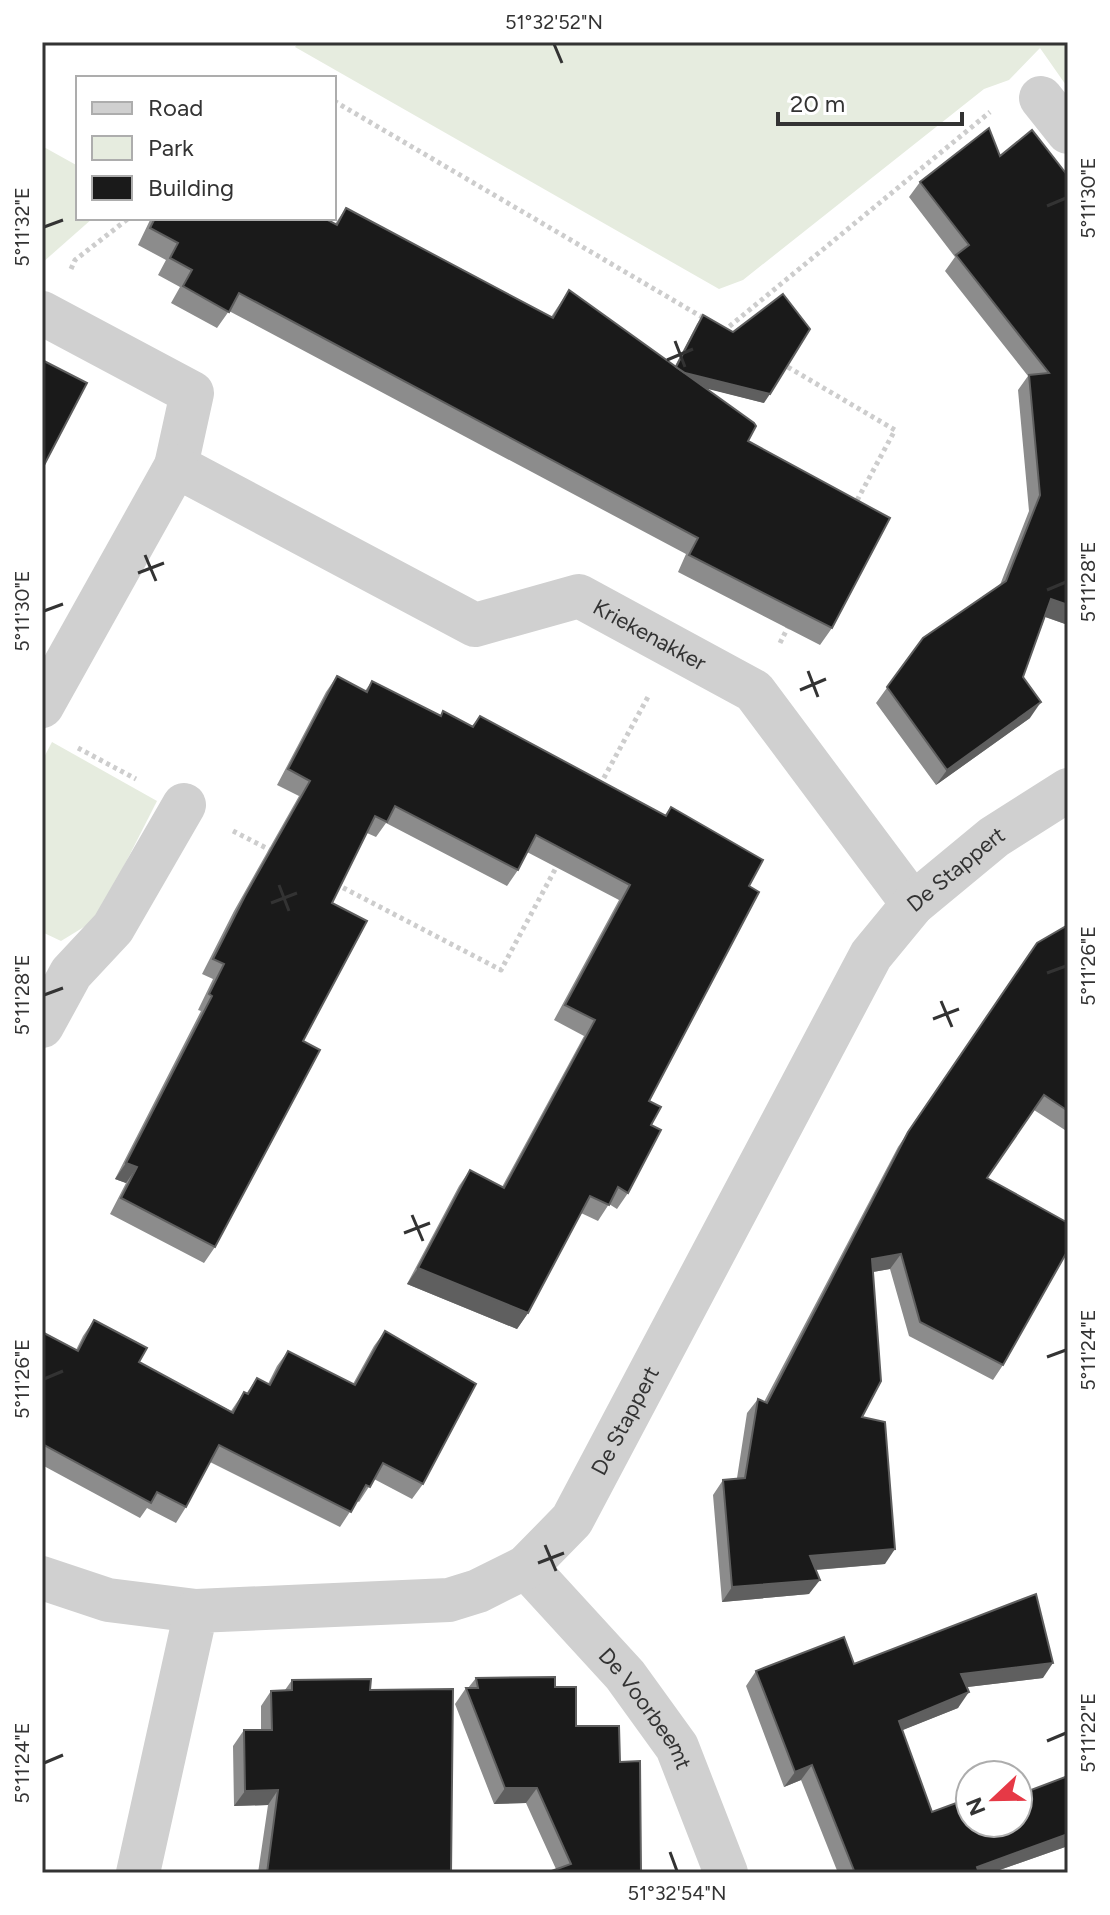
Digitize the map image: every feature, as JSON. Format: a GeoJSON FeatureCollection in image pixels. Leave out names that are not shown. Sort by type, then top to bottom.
{"type":"FeatureCollection","features":[{"type":"Feature","properties":{"kind":"street"},"geometry":{"type":"LineString","coordinates":[[1041,98],[1068,132]]}},
{"type":"Feature","properties":{"kind":"street"},"geometry":{"type":"LineString","coordinates":[[42,706],[176,466],[192,393],[45,315]]}},
{"type":"Feature","properties":{"kind":"street","name":"Kriekenakker"},"geometry":{"type":"LineString","coordinates":[[176,466],[475,625],[579,596],[754,691],[913,904]]}},
{"type":"Feature","properties":{"kind":"street","name":"De Stappert"},"geometry":{"type":"LineString","coordinates":[[196,1611],[449,1600],[478,1591],[526,1567],[572,1520],[871,955],[913,904],[994,837],[1068,790]]}},
{"type":"Feature","properties":{"kind":"street"},"geometry":{"type":"LineString","coordinates":[[42,1026],[56,965],[113,928],[184,805]]}},
{"type":"Feature","properties":{"kind":"street","name":"De Voorbeemt"},"geometry":{"type":"LineString","coordinates":[[526,1567],[625,1675],[677,1747],[726,1873]]}},
{"type":"Feature","properties":{"kind":"street"},"geometry":{"type":"LineString","coordinates":[[42,1578],[108,1600],[196,1611],[138,1873]]}},
{"type":"Feature","properties":{"kind":"path"},"geometry":{"type":"LineString","coordinates":[[336,102],[738,338]]}},
{"type":"Feature","properties":{"kind":"path"},"geometry":{"type":"LineString","coordinates":[[725,330],[990,111]]}},
{"type":"Feature","properties":{"kind":"path"},"geometry":{"type":"LineString","coordinates":[[45,315],[75,260],[126,220]]}},
{"type":"Feature","properties":{"kind":"path"},"geometry":{"type":"LineString","coordinates":[[778,361],[895,430],[851,513]]}},
{"type":"Feature","properties":{"kind":"path"},"geometry":{"type":"LineString","coordinates":[[754,691],[791,622]]}},
{"type":"Feature","properties":{"kind":"path"},"geometry":{"type":"LineString","coordinates":[[599,788],[674,648]]}},
{"type":"Feature","properties":{"kind":"path"},"geometry":{"type":"LineString","coordinates":[[68,742],[280,855]]}},
{"type":"Feature","properties":{"kind":"path"},"geometry":{"type":"LineString","coordinates":[[335,884],[501,970],[561,858]]}},
{"type":"Feature","properties":{"kind":"green space"},"geometry":{"type":"Polygon","coordinates":[[[299,42],[1068,42],[1068,88],[1040,48],[1009,80],[984,89],[743,280],[719,289],[295,47],[299,42]]]}},
{"type":"Feature","properties":{"kind":"green space"},"geometry":{"type":"Polygon","coordinates":[[[42,146],[76,165],[76,220],[91,220],[42,263],[42,146]]]}},
{"type":"Feature","properties":{"kind":"green space"},"geometry":{"type":"Polygon","coordinates":[[[52,742],[157,801],[97,919],[61,941],[42,932],[42,761],[52,742]]]}},
{"type":"Feature","properties":{"kind":"building"},"geometry":{"type":"Polygon","coordinates":[[[989,128],[1000,156],[1032,130],[1068,176],[1068,605],[1051,599],[1023,677],[1041,702],[947,770],[887,687],[923,638],[1006,581],[1040,495],[1029,375],[1049,373],[956,255],[969,245],[920,182],[989,128]]]}},
{"type":"Feature","properties":{"kind":"building"},"geometry":{"type":"Polygon","coordinates":[[[346,208],[553,318],[569,290],[754,423],[756,426],[748,441],[890,518],[832,628],[689,555],[698,538],[239,293],[229,312],[183,286],[192,270],[170,258],[178,243],[150,228],[154,220],[328,220],[337,225],[346,208]]]}},
{"type":"Feature","properties":{"kind":"building"},"geometry":{"type":"Polygon","coordinates":[[[783,294],[810,329],[770,394],[685,373],[676,367],[703,315],[733,332],[783,294]]]}},
{"type":"Feature","properties":{"kind":"building"},"geometry":{"type":"Polygon","coordinates":[[[42,360],[87,383],[42,469],[42,360]]]}},
{"type":"Feature","properties":{"kind":"building"},"geometry":{"type":"Polygon","coordinates":[[[337,676],[367,692],[372,681],[441,716],[443,711],[473,727],[480,716],[666,816],[671,807],[763,860],[749,886],[759,892],[649,1101],[661,1107],[651,1125],[661,1130],[628,1193],[618,1187],[609,1205],[590,1196],[528,1313],[418,1268],[470,1170],[504,1188],[595,1020],[565,1005],[630,885],[536,835],[518,870],[395,806],[387,822],[375,816],[332,903],[367,921],[303,1041],[320,1050],[215,1247],[121,1198],[137,1167],[126,1163],[212,996],[209,994],[224,964],[213,959],[310,781],[288,769],[337,676]]]}},
{"type":"Feature","properties":{"kind":"building"},"geometry":{"type":"Polygon","coordinates":[[[1068,925],[1068,1111],[1044,1095],[987,1178],[1068,1223],[1068,1250],[1003,1365],[920,1322],[901,1254],[872,1259],[881,1381],[862,1417],[885,1422],[895,1549],[810,1556],[820,1580],[732,1587],[723,1480],[745,1478],[758,1399],[767,1403],[908,1132],[1037,943],[1068,925]]]}},
{"type":"Feature","properties":{"kind":"building"},"geometry":{"type":"Polygon","coordinates":[[[94,1320],[147,1348],[139,1362],[233,1413],[244,1392],[248,1394],[257,1378],[270,1385],[288,1351],[355,1385],[385,1331],[476,1384],[423,1484],[383,1463],[351,1512],[219,1445],[186,1507],[157,1492],[151,1503],[42,1444],[42,1332],[78,1351],[94,1320]]]}},
{"type":"Feature","properties":{"kind":"building"},"geometry":{"type":"Polygon","coordinates":[[[1036,1594],[1053,1663],[961,1674],[969,1692],[899,1721],[932,1812],[954,1804],[954,1839],[1034,1839],[1034,1789],[1068,1776],[1068,1834],[977,1867],[979,1873],[855,1873],[812,1765],[795,1772],[756,1671],[844,1637],[854,1664],[1036,1594]]]}},
{"type":"Feature","properties":{"kind":"building"},"geometry":{"type":"Polygon","coordinates":[[[555,1677],[555,1687],[576,1687],[576,1726],[619,1726],[620,1762],[640,1761],[641,1873],[546,1873],[571,1864],[537,1788],[505,1788],[466,1688],[478,1688],[476,1678],[555,1677]]]}},
{"type":"Feature","properties":{"kind":"building"},"geometry":{"type":"Polygon","coordinates":[[[371,1679],[370,1690],[453,1689],[451,1873],[267,1873],[278,1790],[245,1791],[244,1730],[272,1730],[271,1691],[292,1690],[292,1680],[371,1679]]]}}]}
